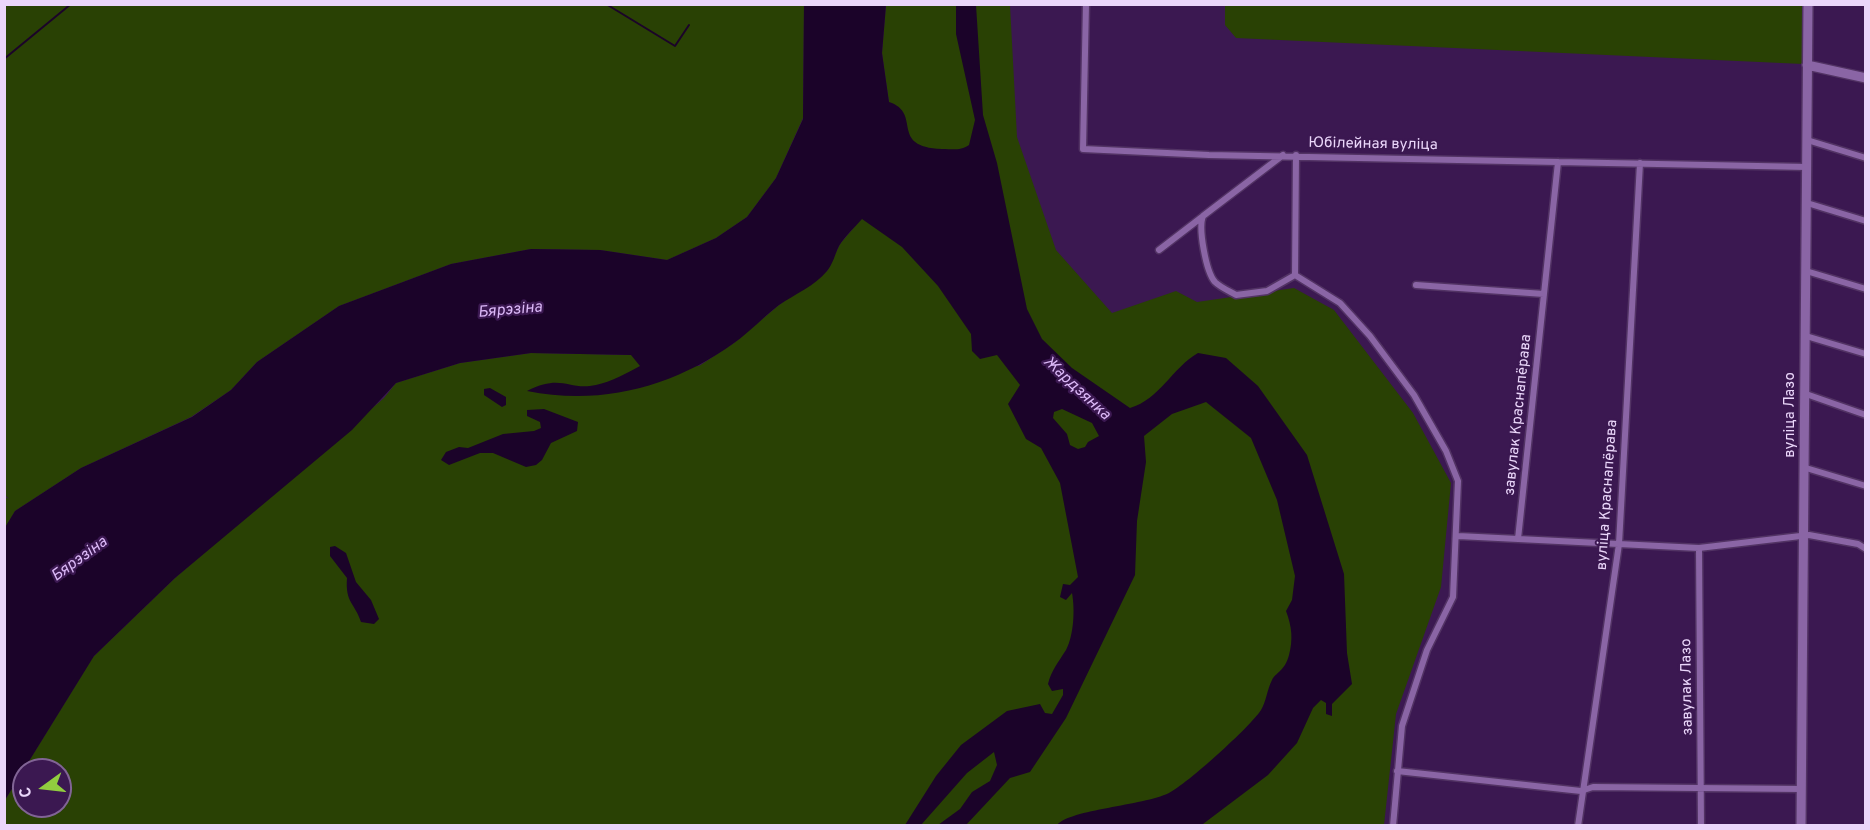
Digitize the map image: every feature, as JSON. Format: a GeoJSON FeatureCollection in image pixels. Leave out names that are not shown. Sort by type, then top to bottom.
{"type":"FeatureCollection","features":[{"type":"Feature","properties":{"kind":"main road","name":"вуліца Лазо"},"geometry":{"type":"LineString","coordinates":[[1801,825],[1806,468],[1808,4]]}},
{"type":"Feature","properties":{"kind":"main road"},"geometry":{"type":"LineString","coordinates":[[1807,64],[1866,78]]}},
{"type":"Feature","properties":{"kind":"street","name":"Юбілейная вуліца"},"geometry":{"type":"LineString","coordinates":[[1086,4],[1083,149],[1807,167]]}},
{"type":"Feature","properties":{"kind":"street"},"geometry":{"type":"LineString","coordinates":[[1807,140],[1866,158]]}},
{"type":"Feature","properties":{"kind":"street"},"geometry":{"type":"LineString","coordinates":[[1159,250],[1283,155]]}},
{"type":"Feature","properties":{"kind":"street"},"geometry":{"type":"LineString","coordinates":[[1295,275],[1296,155]]}},
{"type":"Feature","properties":{"kind":"street","name":"завулак Краснапёрава"},"geometry":{"type":"LineString","coordinates":[[1518,539],[1558,162]]}},
{"type":"Feature","properties":{"kind":"street","name":"вуліца Краснапёрава"},"geometry":{"type":"LineString","coordinates":[[1578,825],[1581,791],[1619,544],[1640,163]]}},
{"type":"Feature","properties":{"kind":"street"},"geometry":{"type":"LineString","coordinates":[[1807,203],[1866,221]]}},
{"type":"Feature","properties":{"kind":"street"},"geometry":{"type":"LineString","coordinates":[[1203,216],[1200,223],[1205,255],[1214,281],[1221,286],[1236,295],[1267,291],[1295,275]]}},
{"type":"Feature","properties":{"kind":"street"},"geometry":{"type":"LineString","coordinates":[[1806,271],[1866,289]]}},
{"type":"Feature","properties":{"kind":"street"},"geometry":{"type":"LineString","coordinates":[[1295,275],[1340,303],[1370,336],[1414,395],[1446,451],[1458,481],[1458,536],[1453,597],[1427,650],[1402,726],[1393,825]]}},
{"type":"Feature","properties":{"kind":"street"},"geometry":{"type":"LineString","coordinates":[[1416,285],[1544,294]]}},
{"type":"Feature","properties":{"kind":"street"},"geometry":{"type":"LineString","coordinates":[[1806,336],[1866,354]]}},
{"type":"Feature","properties":{"kind":"street"},"geometry":{"type":"LineString","coordinates":[[1806,394],[1866,415]]}},
{"type":"Feature","properties":{"kind":"street"},"geometry":{"type":"LineString","coordinates":[[1806,468],[1866,486]]}},
{"type":"Feature","properties":{"kind":"street"},"geometry":{"type":"LineString","coordinates":[[1458,536],[1699,548],[1805,535],[1858,544],[1866,549]]}},
{"type":"Feature","properties":{"kind":"street","name":"завулак Лазо"},"geometry":{"type":"LineString","coordinates":[[1699,548],[1701,825]]}},
{"type":"Feature","properties":{"kind":"street"},"geometry":{"type":"LineString","coordinates":[[1397,771],[1581,791],[1593,787],[1801,789]]}},
{"type":"Feature","properties":{"kind":"green space"},"geometry":{"type":"Polygon","coordinates":[[[5,5],[804,5],[803,118],[776,178],[747,217],[716,238],[667,260],[600,250],[531,249],[451,264],[339,306],[257,362],[231,390],[191,417],[81,468],[15,511],[5,529],[5,497],[9,499],[4,494],[5,5]]]}},
{"type":"Feature","properties":{"kind":"green space"},"geometry":{"type":"Polygon","coordinates":[[[886,5],[1010,5],[1017,137],[1056,250],[1112,313],[1176,291],[1197,302],[1294,288],[1334,310],[1413,413],[1451,483],[1441,587],[1396,714],[1384,825],[5,826],[5,800],[12,789],[12,818],[72,818],[72,758],[31,758],[93,657],[175,578],[384,398],[396,383],[460,363],[531,353],[631,355],[699,366],[734,343],[779,305],[827,271],[840,244],[862,218],[889,102],[882,53],[886,5]]]}},
{"type":"Feature","properties":{"kind":"green space"},"geometry":{"type":"Polygon","coordinates":[[[1225,5],[1803,5],[1803,64],[1236,38],[1225,25],[1225,5]]]}},
{"type":"Feature","properties":{"kind":"water"},"geometry":{"type":"Polygon","coordinates":[[[804,5],[886,5],[882,53],[889,102],[899,107],[904,114],[910,136],[916,142],[926,147],[959,149],[969,145],[975,120],[956,34],[956,5],[976,5],[983,115],[997,163],[1027,309],[1042,339],[1072,368],[1130,408],[1150,398],[1198,353],[1226,358],[1258,386],[1307,455],[1344,574],[1347,653],[1352,684],[1332,704],[1332,716],[1326,714],[1326,703],[1321,700],[1313,708],[1297,743],[1268,775],[1203,824],[1057,825],[1077,815],[1157,797],[1178,788],[1255,718],[1263,707],[1272,680],[1287,660],[1291,628],[1286,611],[1292,600],[1295,576],[1277,500],[1251,438],[1206,402],[1172,414],[1144,436],[1146,462],[1137,521],[1135,575],[1066,718],[1030,772],[1010,778],[966,825],[938,825],[960,809],[972,792],[990,781],[997,765],[994,752],[967,773],[921,825],[905,825],[936,776],[961,745],[1007,711],[1040,704],[1045,713],[1052,714],[1063,695],[1063,689],[1052,691],[1048,684],[1053,670],[1069,644],[1073,622],[1072,593],[1066,600],[1060,597],[1063,584],[1070,585],[1078,577],[1060,483],[1041,448],[1026,439],[1008,404],[1020,385],[997,355],[980,359],[972,351],[971,334],[938,286],[902,247],[862,219],[841,242],[829,268],[817,281],[779,305],[740,339],[711,358],[661,381],[609,394],[582,396],[527,391],[549,383],[596,385],[613,380],[640,366],[631,355],[531,353],[460,363],[396,383],[352,430],[175,578],[94,656],[31,758],[12,758],[12,789],[5,800],[4,529],[15,511],[81,468],[192,417],[231,390],[257,362],[339,306],[451,264],[531,249],[600,250],[667,260],[716,238],[747,217],[776,178],[803,119],[804,5]],[[1062,409],[1054,412],[1053,418],[1067,434],[1070,445],[1078,449],[1085,447],[1088,442],[1099,436],[1092,423],[1062,409]]]}},
{"type":"Feature","properties":{"kind":"water"},"geometry":{"type":"Polygon","coordinates":[[[490,388],[506,397],[506,405],[502,407],[484,395],[484,389],[490,388]]]}},
{"type":"Feature","properties":{"kind":"water"},"geometry":{"type":"Polygon","coordinates":[[[544,409],[578,422],[577,431],[551,443],[542,460],[536,465],[526,467],[493,453],[480,453],[449,465],[441,460],[446,452],[459,447],[468,448],[503,434],[534,431],[541,428],[540,422],[527,416],[527,410],[544,409]]]}},
{"type":"Feature","properties":{"kind":"water"},"geometry":{"type":"Polygon","coordinates":[[[335,546],[346,553],[356,582],[371,600],[379,619],[374,624],[361,622],[351,602],[347,578],[330,556],[330,547],[335,546]]]}},
{"type":"Feature","properties":{"kind":"waterway"},"geometry":{"type":"LineString","coordinates":[[4,59],[71,4]]}},
{"type":"Feature","properties":{"kind":"waterway"},"geometry":{"type":"LineString","coordinates":[[606,4],[675,46],[689,25]]}},
{"type":"Feature","properties":{"kind":"water label","name":"Бярэзіна"},"geometry":{"type":"Point","coordinates":[510,311]}},
{"type":"Feature","properties":{"kind":"water label","name":"Жардзянка"},"geometry":{"type":"Point","coordinates":[1076,389]}},
{"type":"Feature","properties":{"kind":"water label","name":"Бярэзіна"},"geometry":{"type":"Point","coordinates":[80,560]}}]}
